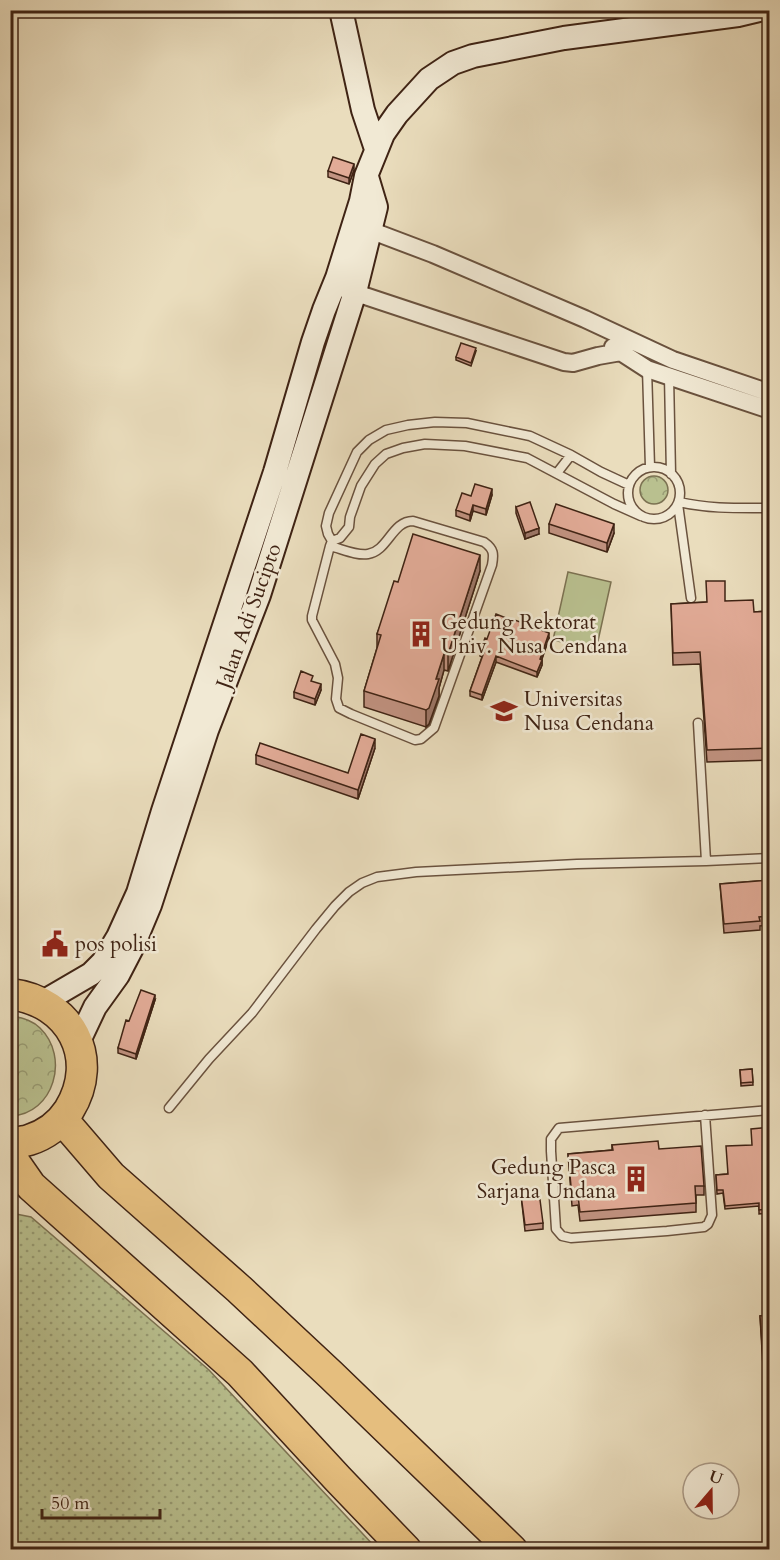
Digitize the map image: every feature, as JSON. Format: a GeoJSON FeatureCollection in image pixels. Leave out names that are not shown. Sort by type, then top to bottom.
{"type":"FeatureCollection","features":[{"type":"Feature","properties":{"kind":"highway"},"geometry":{"type":"LineString","coordinates":[[10,994],[26,995],[43,1002],[58,1013],[70,1027],[78,1043],[82,1070],[77,1096],[62,1119],[47,1132],[28,1141],[10,1143]]}},
{"type":"Feature","properties":{"kind":"highway"},"geometry":{"type":"LineString","coordinates":[[62,1119],[111,1176],[331,1374],[512,1550]]}},
{"type":"Feature","properties":{"kind":"highway"},"geometry":{"type":"LineString","coordinates":[[10,1150],[20,1171],[31,1186],[240,1373],[406,1550]]}},
{"type":"Feature","properties":{"kind":"main road"},"geometry":{"type":"LineString","coordinates":[[341,10],[363,110],[376,149]]}},
{"type":"Feature","properties":{"kind":"main road","name":"Jalan Adi Sucipto"},"geometry":{"type":"LineString","coordinates":[[78,1043],[95,1007],[118,975],[150,905],[207,730],[259,595],[362,227],[376,207],[366,176],[383,134],[397,114],[429,78],[453,63],[473,56],[564,38],[738,15],[759,10]]}},
{"type":"Feature","properties":{"kind":"main road","name":"Jalan Adi Sucipto"},"geometry":{"type":"LineString","coordinates":[[43,1002],[91,974],[103,962],[118,937],[138,894],[162,811],[275,472],[313,342],[344,289]]}},
{"type":"Feature","properties":{"kind":"street"},"geometry":{"type":"LineString","coordinates":[[362,227],[433,254],[585,319],[671,368],[770,410]]}},
{"type":"Feature","properties":{"kind":"street"},"geometry":{"type":"LineString","coordinates":[[344,289],[564,362],[573,363],[621,352]]}},
{"type":"Feature","properties":{"kind":"street"},"geometry":{"type":"LineString","coordinates":[[585,319],[596,335],[647,369],[671,368],[770,393]]}},
{"type":"Feature","properties":{"kind":"lane"},"geometry":{"type":"LineString","coordinates":[[671,368],[671,474]]}},
{"type":"Feature","properties":{"kind":"lane"},"geometry":{"type":"LineString","coordinates":[[647,369],[650,467]]}},
{"type":"Feature","properties":{"kind":"lane"},"geometry":{"type":"LineString","coordinates":[[331,544],[363,554],[371,554],[394,531],[408,521],[413,521],[484,542],[492,548],[494,554],[492,565],[434,728],[421,739],[415,740],[339,708],[336,699],[338,678],[335,664],[312,620],[331,544],[326,526],[329,513],[357,452],[369,440],[386,430],[435,422],[467,423],[530,436],[629,485]]}},
{"type":"Feature","properties":{"kind":"lane"},"geometry":{"type":"LineString","coordinates":[[331,544],[340,538],[349,527],[350,517],[369,472],[386,454],[426,444],[477,448],[527,458],[614,504],[651,519],[662,518],[671,513],[678,503]]}},
{"type":"Feature","properties":{"kind":"lane"},"geometry":{"type":"LineString","coordinates":[[557,473],[571,455]]}},
{"type":"Feature","properties":{"kind":"lane"},"geometry":{"type":"LineString","coordinates":[[641,516],[632,508],[628,497],[629,485],[633,477],[641,470],[650,467],[662,468],[671,474],[680,492],[678,503],[691,598]]}},
{"type":"Feature","properties":{"kind":"lane"},"geometry":{"type":"LineString","coordinates":[[678,503],[725,508],[770,508]]}},
{"type":"Feature","properties":{"kind":"lane"},"geometry":{"type":"LineString","coordinates":[[698,723],[706,861]]}},
{"type":"Feature","properties":{"kind":"lane"},"geometry":{"type":"LineString","coordinates":[[169,1108],[209,1059],[252,1013],[335,906],[362,883],[377,877],[416,872],[770,858]]}},
{"type":"Feature","properties":{"kind":"lane"},"geometry":{"type":"LineString","coordinates":[[705,1115],[712,1215],[708,1224],[704,1227],[667,1231],[571,1238],[562,1236],[556,1230],[551,1139],[559,1128],[705,1115],[770,1110]]}},
{"type":"Feature","properties":{"kind":"green space"},"geometry":{"type":"Polygon","coordinates":[[[654,476],[664,480],[668,490],[664,500],[654,504],[644,500],[640,490],[644,480],[654,476]]]}},
{"type":"Feature","properties":{"kind":"green space"},"geometry":{"type":"Polygon","coordinates":[[[568,572],[611,582],[596,650],[553,640],[568,572]]]}},
{"type":"Feature","properties":{"kind":"green space"},"geometry":{"type":"Polygon","coordinates":[[[11,1015],[30,1021],[40,1028],[49,1040],[54,1054],[55,1068],[53,1082],[47,1095],[38,1105],[26,1113],[11,1116],[11,1015]]]}},
{"type":"Feature","properties":{"kind":"green space"},"geometry":{"type":"Polygon","coordinates":[[[11,1213],[31,1217],[209,1370],[377,1549],[11,1549],[11,1213]]]}},
{"type":"Feature","properties":{"kind":"building"},"geometry":{"type":"Polygon","coordinates":[[[333,157],[354,164],[349,178],[328,171],[333,157]]]}},
{"type":"Feature","properties":{"kind":"building"},"geometry":{"type":"Polygon","coordinates":[[[461,343],[476,348],[471,363],[456,357],[461,343]]]}},
{"type":"Feature","properties":{"kind":"building"},"geometry":{"type":"Polygon","coordinates":[[[770,422],[770,439],[765,438],[770,422]]]}},
{"type":"Feature","properties":{"kind":"building"},"geometry":{"type":"Polygon","coordinates":[[[475,484],[492,489],[486,509],[473,505],[470,515],[456,510],[462,493],[471,496],[475,484]]]}},
{"type":"Feature","properties":{"kind":"building"},"geometry":{"type":"Polygon","coordinates":[[[530,502],[539,528],[525,533],[516,507],[530,502]]]}},
{"type":"Feature","properties":{"kind":"building"},"geometry":{"type":"Polygon","coordinates":[[[556,504],[614,524],[607,543],[549,524],[556,504]]]}},
{"type":"Feature","properties":{"kind":"building","name":"Gedung Rektorat Univ. Nusa Cendana"},"geometry":{"type":"Polygon","coordinates":[[[413,534],[480,555],[448,654],[444,654],[436,679],[439,679],[429,708],[426,710],[364,691],[381,635],[377,634],[394,581],[398,582],[413,534]]]}},
{"type":"Feature","properties":{"kind":"building"},"geometry":{"type":"Polygon","coordinates":[[[706,581],[725,581],[725,601],[753,600],[754,612],[770,611],[770,748],[707,750],[700,652],[673,653],[671,604],[707,602],[706,581]]]}},
{"type":"Feature","properties":{"kind":"building"},"geometry":{"type":"Polygon","coordinates":[[[496,614],[549,633],[537,672],[496,656],[482,695],[470,691],[484,652],[480,651],[496,614]]]}},
{"type":"Feature","properties":{"kind":"building"},"geometry":{"type":"Polygon","coordinates":[[[301,671],[313,676],[311,681],[321,684],[315,699],[294,692],[301,671]]]}},
{"type":"Feature","properties":{"kind":"building"},"geometry":{"type":"Polygon","coordinates":[[[361,734],[375,739],[358,790],[256,755],[260,743],[348,773],[361,734]]]}},
{"type":"Feature","properties":{"kind":"building"},"geometry":{"type":"Polygon","coordinates":[[[764,798],[770,798],[770,819],[764,819],[764,798]]]}},
{"type":"Feature","properties":{"kind":"building"},"geometry":{"type":"Polygon","coordinates":[[[770,880],[770,916],[759,917],[760,921],[724,924],[720,884],[770,880]]]}},
{"type":"Feature","properties":{"kind":"building"},"geometry":{"type":"Polygon","coordinates":[[[141,990],[155,995],[136,1054],[118,1048],[126,1020],[129,1021],[141,990]]]}},
{"type":"Feature","properties":{"kind":"building"},"geometry":{"type":"Polygon","coordinates":[[[752,1069],[753,1082],[741,1083],[740,1070],[752,1069]]]}},
{"type":"Feature","properties":{"kind":"building"},"geometry":{"type":"Polygon","coordinates":[[[770,1127],[770,1209],[759,1210],[759,1203],[725,1206],[723,1190],[717,1190],[716,1175],[728,1174],[726,1146],[752,1145],[751,1129],[770,1127]]]}},
{"type":"Feature","properties":{"kind":"building","name":"Gedung Pasca Sarjana Undana"},"geometry":{"type":"Polygon","coordinates":[[[658,1141],[659,1149],[701,1146],[704,1186],[695,1186],[696,1203],[580,1212],[578,1196],[572,1197],[568,1154],[613,1150],[612,1145],[658,1141]]]}},
{"type":"Feature","properties":{"kind":"building"},"geometry":{"type":"Polygon","coordinates":[[[539,1192],[543,1223],[525,1225],[521,1195],[539,1192]]]}},
{"type":"Feature","properties":{"kind":"building"},"geometry":{"type":"Polygon","coordinates":[[[770,1315],[770,1358],[763,1358],[760,1316],[770,1315]]]}},
{"type":"Feature","properties":{"kind":"place","name":"Gedung Rektorat Univ. Nusa Cendana"},"geometry":{"type":"Point","coordinates":[421,634]}},
{"type":"Feature","properties":{"kind":"place","name":"Universitas Nusa Cendana"},"geometry":{"type":"Point","coordinates":[504,711]}},
{"type":"Feature","properties":{"kind":"place","name":"pos polisi"},"geometry":{"type":"Point","coordinates":[55,944]}},
{"type":"Feature","properties":{"kind":"place","name":"Gedung Pasca Sarjana Undana"},"geometry":{"type":"Point","coordinates":[636,1179]}}]}
